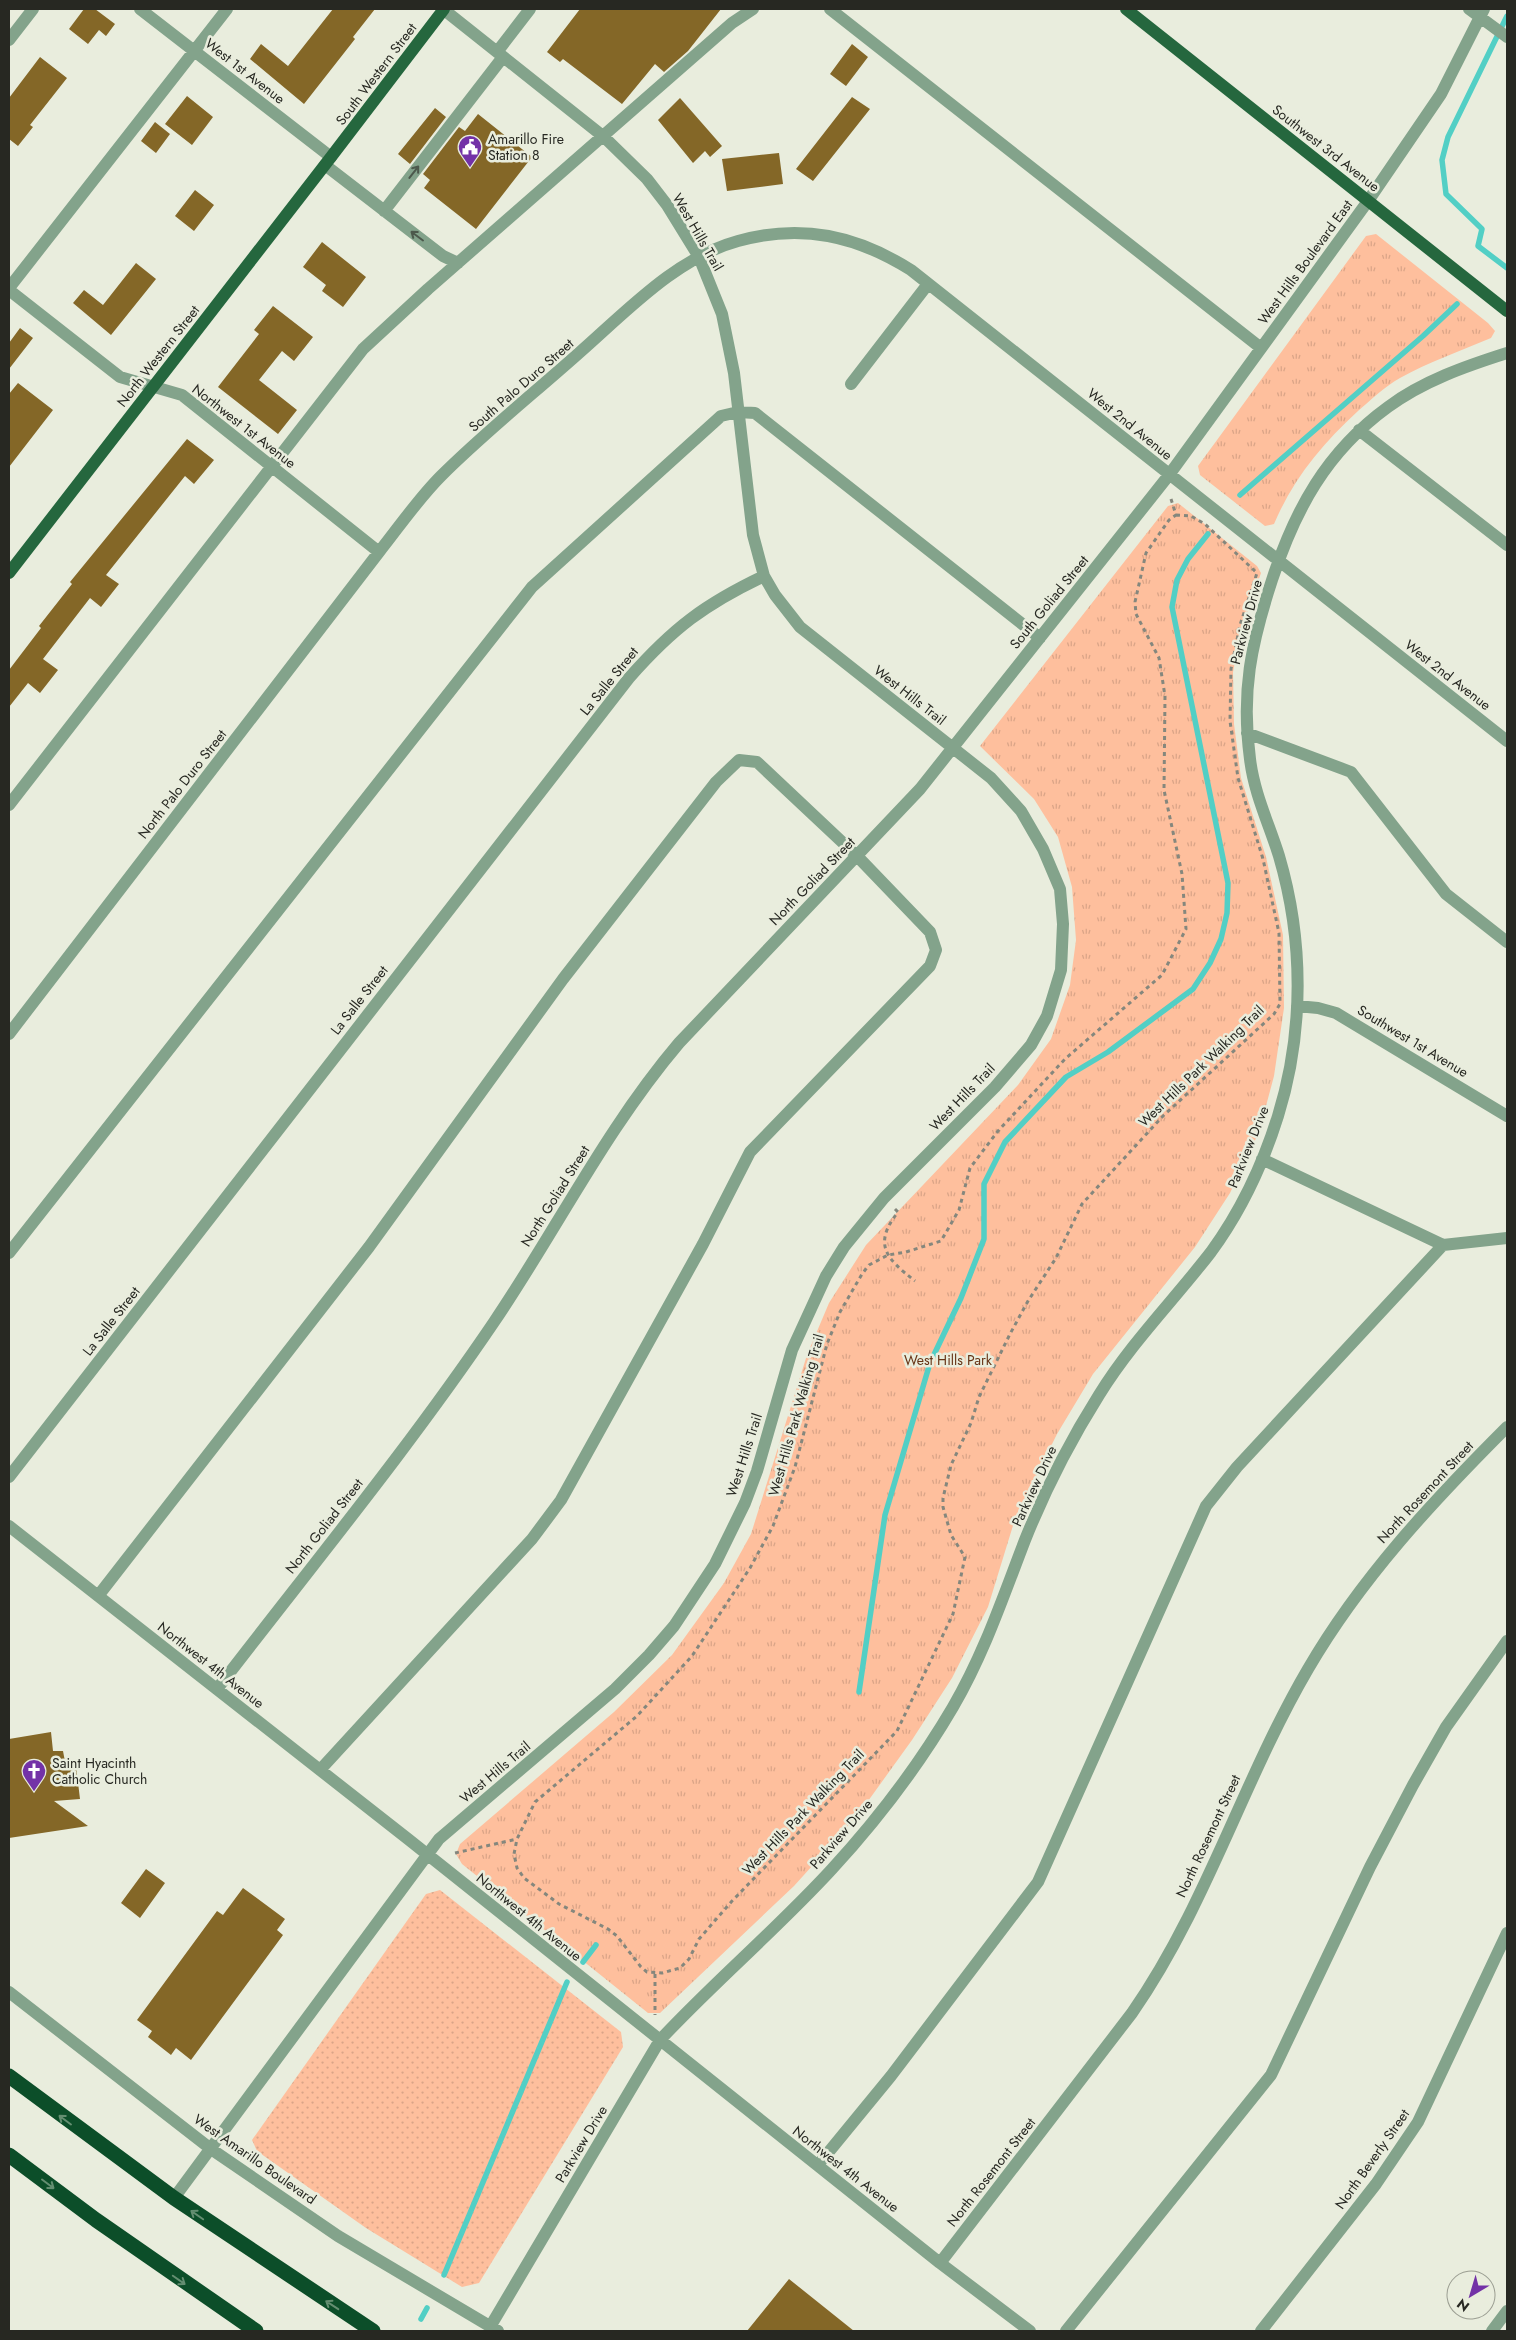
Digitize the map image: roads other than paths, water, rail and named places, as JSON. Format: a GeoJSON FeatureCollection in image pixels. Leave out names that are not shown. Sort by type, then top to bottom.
{"type":"FeatureCollection","features":[{"type":"Feature","properties":{"kind":"highway"},"geometry":{"type":"LineString","coordinates":[[9,2076],[174,2198],[373,2331]]}},
{"type":"Feature","properties":{"kind":"highway"},"geometry":{"type":"LineString","coordinates":[[9,2154],[96,2220],[256,2331]]}},
{"type":"Feature","properties":{"kind":"main road","name":"South Western Street"},"geometry":{"type":"LineString","coordinates":[[328,161],[444,9]]}},
{"type":"Feature","properties":{"kind":"main road","name":"Southwest 3rd Avenue"},"geometry":{"type":"LineString","coordinates":[[1126,9],[1507,311]]}},
{"type":"Feature","properties":{"kind":"main road","name":"North Western Street"},"geometry":{"type":"LineString","coordinates":[[9,573],[328,161]]}},
{"type":"Feature","properties":{"kind":"street"},"geometry":{"type":"LineString","coordinates":[[9,40],[33,9]]}},
{"type":"Feature","properties":{"kind":"street","name":"West 1st Avenue"},"geometry":{"type":"LineString","coordinates":[[140,9],[328,161],[384,211],[443,256],[458,263]]}},
{"type":"Feature","properties":{"kind":"street"},"geometry":{"type":"LineString","coordinates":[[9,289],[228,9]]}},
{"type":"Feature","properties":{"kind":"street","name":"West Hills Trail"},"geometry":{"type":"LineString","coordinates":[[174,2198],[426,1854],[439,1839],[615,1689],[649,1655],[674,1626],[716,1564],[745,1503],[757,1471],[792,1350],[813,1301],[844,1247],[884,1198],[995,1087],[1031,1045],[1047,1016],[1060,970],[1063,924],[1060,889],[1043,849],[1021,811],[991,778],[806,632],[785,610],[764,576],[754,534],[734,373],[722,314],[699,258],[667,205],[652,185],[604,137],[444,9]]}},
{"type":"Feature","properties":{"kind":"street"},"geometry":{"type":"LineString","coordinates":[[384,211],[500,54],[530,9]]}},
{"type":"Feature","properties":{"kind":"street"},"geometry":{"type":"LineString","coordinates":[[732,24],[735,9]]}},
{"type":"Feature","properties":{"kind":"street"},"geometry":{"type":"LineString","coordinates":[[9,805],[270,466],[363,349],[458,263],[732,24],[753,9]]}},
{"type":"Feature","properties":{"kind":"street"},"geometry":{"type":"LineString","coordinates":[[830,9],[1261,348]]}},
{"type":"Feature","properties":{"kind":"street"},"geometry":{"type":"LineString","coordinates":[[1469,9],[1482,13],[1507,37]]}},
{"type":"Feature","properties":{"kind":"street","name":"West Hills Boulevard East"},"geometry":{"type":"LineString","coordinates":[[1170,475],[1368,201],[1441,94],[1482,13]]}},
{"type":"Feature","properties":{"kind":"street","name":"West 2nd Avenue"},"geometry":{"type":"LineString","coordinates":[[699,258],[738,241],[782,234],[805,233],[851,240],[872,248],[911,270],[1507,741]]}},
{"type":"Feature","properties":{"kind":"street","name":"South Palo Duro Street"},"geometry":{"type":"LineString","coordinates":[[379,552],[421,499],[456,462],[661,282],[699,258]]}},
{"type":"Feature","properties":{"kind":"street"},"geometry":{"type":"LineString","coordinates":[[851,384],[928,284]]}},
{"type":"Feature","properties":{"kind":"street","name":"Northwest 1st Avenue"},"geometry":{"type":"LineString","coordinates":[[9,289],[120,376],[182,395],[379,552]]}},
{"type":"Feature","properties":{"kind":"street","name":"Parkview Drive"},"geometry":{"type":"LineString","coordinates":[[494,2329],[660,2040],[689,2008],[829,1872],[867,1830],[927,1749],[955,1705],[986,1644],[1035,1517],[1079,1429],[1123,1360],[1222,1236],[1248,1191],[1278,1114],[1289,1073],[1297,1006],[1297,970],[1291,909],[1278,855],[1254,780],[1247,732],[1245,702],[1247,673],[1263,606],[1278,560],[1302,504],[1324,469],[1360,430],[1389,406],[1432,380],[1507,353]]}},
{"type":"Feature","properties":{"kind":"street"},"geometry":{"type":"LineString","coordinates":[[9,1253],[532,586],[721,416],[738,412],[755,413],[1040,638]]}},
{"type":"Feature","properties":{"kind":"street"},"geometry":{"type":"LineString","coordinates":[[1360,430],[1507,546]]}},
{"type":"Feature","properties":{"kind":"street","name":"South Goliad Street"},"geometry":{"type":"LineString","coordinates":[[953,748],[1170,475]]}},
{"type":"Feature","properties":{"kind":"street","name":"North Palo Duro Street"},"geometry":{"type":"LineString","coordinates":[[9,1034],[379,552]]}},
{"type":"Feature","properties":{"kind":"street","name":"La Salle Street"},"geometry":{"type":"LineString","coordinates":[[9,1477],[629,678],[668,635],[688,619],[712,603],[764,576]]}},
{"type":"Feature","properties":{"kind":"street"},"geometry":{"type":"LineString","coordinates":[[1247,732],[1351,772],[1446,894],[1507,942]]}},
{"type":"Feature","properties":{"kind":"street","name":"North Goliad Street"},"geometry":{"type":"LineString","coordinates":[[217,1689],[455,1379],[496,1319],[647,1081],[679,1043],[920,789],[953,748]]}},
{"type":"Feature","properties":{"kind":"street"},"geometry":{"type":"LineString","coordinates":[[98,1596],[369,1247],[563,979],[716,782],[739,760],[757,762],[857,856],[930,932],[936,950],[930,966],[750,1152],[703,1244],[561,1500],[532,1539],[320,1770]]}},
{"type":"Feature","properties":{"kind":"street","name":"Southwest 1st Avenue"},"geometry":{"type":"LineString","coordinates":[[1297,1006],[1318,1008],[1336,1013],[1507,1116]]}},
{"type":"Feature","properties":{"kind":"street"},"geometry":{"type":"LineString","coordinates":[[1262,1159],[1443,1245],[1507,1238]]}},
{"type":"Feature","properties":{"kind":"street"},"geometry":{"type":"LineString","coordinates":[[818,2165],[891,2076],[1038,1882],[1206,1506],[1237,1467],[1443,1245]]}},
{"type":"Feature","properties":{"kind":"street","name":"North Rosemont Street"},"geometry":{"type":"LineString","coordinates":[[940,2263],[1132,2013],[1158,1975],[1268,1744],[1308,1668],[1341,1616],[1386,1556],[1449,1485],[1507,1427]]}},
{"type":"Feature","properties":{"kind":"street","name":"Northwest 4th Avenue"},"geometry":{"type":"LineString","coordinates":[[9,1526],[320,1770],[940,2263],[1030,2331]]}},
{"type":"Feature","properties":{"kind":"street"},"geometry":{"type":"LineString","coordinates":[[1066,2331],[1271,2075],[1370,1867],[1413,1785],[1446,1727],[1507,1641]]}},
{"type":"Feature","properties":{"kind":"street","name":"North Beverly Street"},"geometry":{"type":"LineString","coordinates":[[1261,2331],[1376,2184],[1418,2122],[1507,1933]]}},
{"type":"Feature","properties":{"kind":"street","name":"West Amarillo Boulevard"},"geometry":{"type":"LineString","coordinates":[[9,1992],[211,2148],[338,2236],[494,2329]]}},
{"type":"Feature","properties":{"kind":"street"},"geometry":{"type":"LineString","coordinates":[[1492,2331],[1507,2311]]}},
{"type":"Feature","properties":{"kind":"waterway"},"geometry":{"type":"LineString","coordinates":[[1507,16],[1448,137],[1442,160],[1446,194],[1482,229],[1478,246],[1507,268]]}},
{"type":"Feature","properties":{"kind":"waterway"},"geometry":{"type":"LineString","coordinates":[[1240,495],[1423,336],[1457,304]]}},
{"type":"Feature","properties":{"kind":"waterway"},"geometry":{"type":"LineString","coordinates":[[859,1692],[885,1515],[930,1363],[961,1298],[984,1239],[984,1184],[1005,1142],[1066,1077],[1108,1052],[1193,989],[1210,963],[1221,939],[1227,913],[1228,883],[1172,607],[1177,580],[1188,559],[1208,534]]}},
{"type":"Feature","properties":{"kind":"waterway"},"geometry":{"type":"LineString","coordinates":[[583,1962],[596,1945]]}},
{"type":"Feature","properties":{"kind":"waterway"},"geometry":{"type":"LineString","coordinates":[[444,2275],[567,1982]]}},
{"type":"Feature","properties":{"kind":"waterway"},"geometry":{"type":"LineString","coordinates":[[421,2319],[427,2308]]}},
{"type":"Feature","properties":{"kind":"place","name":"Amarillo Fire Station 8"},"geometry":{"type":"Point","coordinates":[470,168]}},
{"type":"Feature","properties":{"kind":"place","name":"Saint Hyacinth Catholic Church"},"geometry":{"type":"Point","coordinates":[34,1792]}},
{"type":"Feature","properties":{"kind":"park label","name":"West Hills Park"},"geometry":{"type":"Point","coordinates":[948,1360]}}]}
